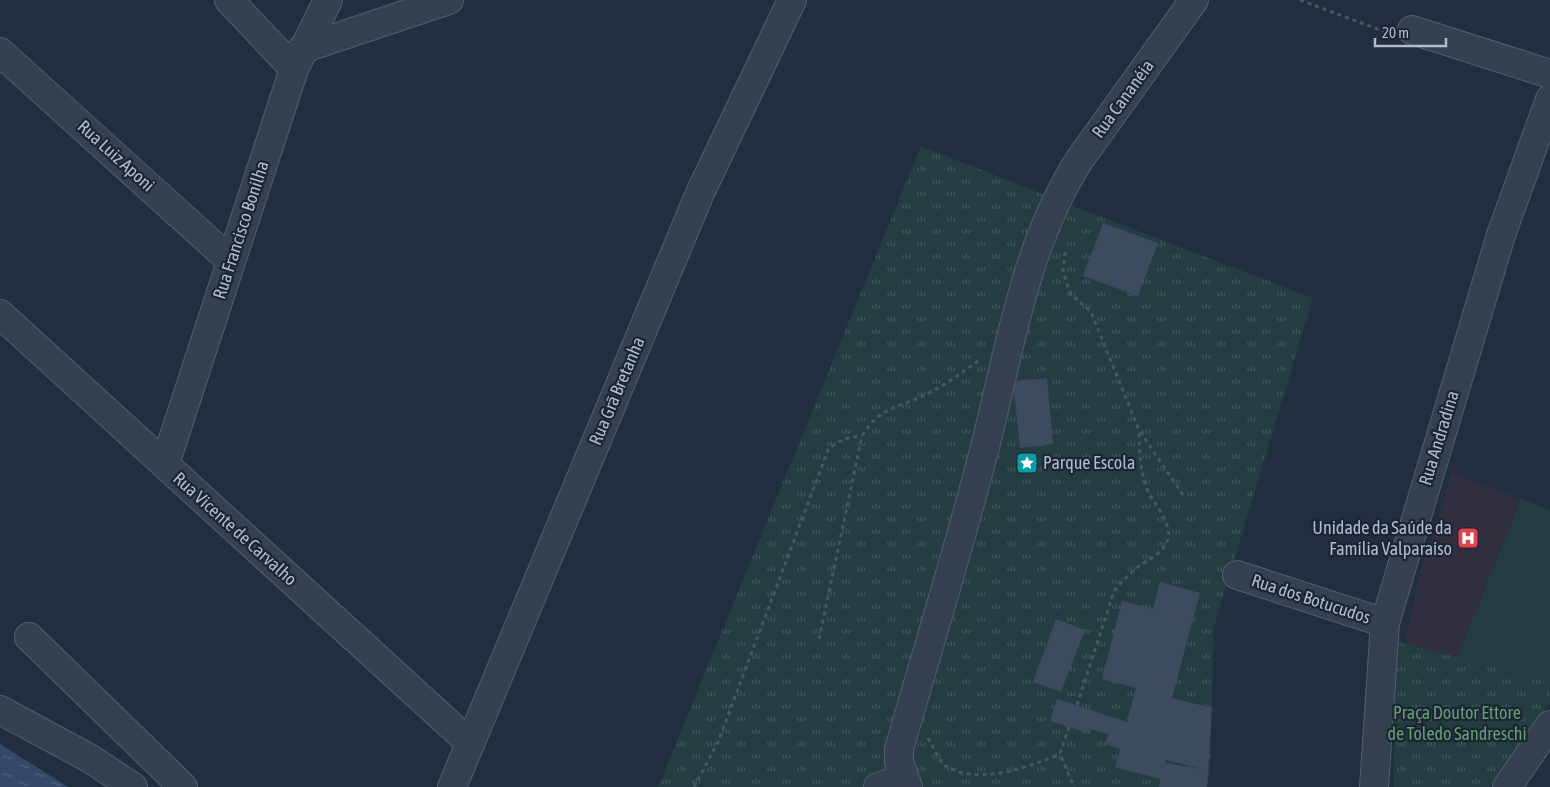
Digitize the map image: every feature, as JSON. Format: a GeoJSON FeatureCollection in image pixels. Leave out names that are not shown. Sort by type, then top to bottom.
{"type":"FeatureCollection","features":[{"type":"Feature","properties":{"kind":"street"},"geometry":{"type":"LineString","coordinates":[[229,0],[298,59],[449,0]]}},
{"type":"Feature","properties":{"kind":"street","name":"Rua Francisco Bonilha"},"geometry":{"type":"LineString","coordinates":[[165,464],[298,59],[328,0]]}},
{"type":"Feature","properties":{"kind":"street","name":"Rua Grã Bretanha"},"geometry":{"type":"LineString","coordinates":[[452,787],[700,192],[792,0]]}},
{"type":"Feature","properties":{"kind":"street","name":"Rua Cananéia"},"geometry":{"type":"LineString","coordinates":[[906,782],[899,749],[980,466],[1037,246],[1053,207],[1080,159],[1194,0]]}},
{"type":"Feature","properties":{"kind":"street"},"geometry":{"type":"LineString","coordinates":[[1412,30],[1550,74]]}},
{"type":"Feature","properties":{"kind":"street","name":"Rua Luiz Aponi"},"geometry":{"type":"LineString","coordinates":[[0,52],[231,261]]}},
{"type":"Feature","properties":{"kind":"street","name":"Rua Andradina"},"geometry":{"type":"LineString","coordinates":[[1374,787],[1385,623],[1501,235],[1550,99]]}},
{"type":"Feature","properties":{"kind":"street","name":"Rua Vicente de Carvalho"},"geometry":{"type":"LineString","coordinates":[[0,314],[470,743]]}},
{"type":"Feature","properties":{"kind":"street","name":"Rua dos Botucudos"},"geometry":{"type":"LineString","coordinates":[[1237,575],[1385,623]]}},
{"type":"Feature","properties":{"kind":"street"},"geometry":{"type":"LineString","coordinates":[[29,637],[183,787]]}},
{"type":"Feature","properties":{"kind":"street"},"geometry":{"type":"LineString","coordinates":[[0,710],[89,758],[133,787]]}},
{"type":"Feature","properties":{"kind":"street"},"geometry":{"type":"LineString","coordinates":[[1507,787],[1550,725]]}},
{"type":"Feature","properties":{"kind":"street"},"geometry":{"type":"LineString","coordinates":[[878,787],[906,782]]}},
{"type":"Feature","properties":{"kind":"path"},"geometry":{"type":"LineString","coordinates":[[1300,0],[1402,38],[1412,30]]}},
{"type":"Feature","properties":{"kind":"path"},"geometry":{"type":"LineString","coordinates":[[1053,207],[1065,238],[1064,280],[1071,294],[1091,312],[1139,430],[1185,498]]}},
{"type":"Feature","properties":{"kind":"path"},"geometry":{"type":"LineString","coordinates":[[819,639],[862,436],[879,415],[891,407],[926,394],[980,360]]}},
{"type":"Feature","properties":{"kind":"path"},"geometry":{"type":"LineString","coordinates":[[1077,706],[1114,591],[1123,580],[1158,553],[1166,544],[1169,532],[1166,523],[1145,486],[1140,460],[1139,430]]}},
{"type":"Feature","properties":{"kind":"path"},"geometry":{"type":"LineString","coordinates":[[694,787],[718,742],[828,450],[838,441],[847,437],[862,436]]}},
{"type":"Feature","properties":{"kind":"path"},"geometry":{"type":"LineString","coordinates":[[909,714],[920,725],[944,765],[953,773],[972,781]]}},
{"type":"Feature","properties":{"kind":"path"},"geometry":{"type":"LineString","coordinates":[[1069,727],[1060,754],[1074,787]]}},
{"type":"Feature","properties":{"kind":"path"},"geometry":{"type":"LineString","coordinates":[[1002,778],[1060,754]]}},
{"type":"Feature","properties":{"kind":"shaded area","name":"Unidade da Saúde da Família Valparaíso"},"geometry":{"type":"Polygon","coordinates":[[[1452,473],[1521,499],[1457,658],[1405,643],[1419,577],[1452,473]]]}},
{"type":"Feature","properties":{"kind":"green space","name":"Parque Escola"},"geometry":{"type":"Polygon","coordinates":[[[921,146],[1313,298],[1214,627],[1210,771],[1207,787],[658,787],[921,146]]]}},
{"type":"Feature","properties":{"kind":"green space"},"geometry":{"type":"Polygon","coordinates":[[[1521,499],[1550,510],[1550,682],[1457,658],[1521,499]]]}},
{"type":"Feature","properties":{"kind":"green space","name":"Praça Doutor Ettore de Toledo Sandreschi"},"geometry":{"type":"Polygon","coordinates":[[[1393,640],[1550,682],[1550,703],[1490,787],[1394,787],[1393,640]]]}},
{"type":"Feature","properties":{"kind":"water"},"geometry":{"type":"Polygon","coordinates":[[[0,744],[68,787],[0,787],[0,744]]]}},
{"type":"Feature","properties":{"kind":"building"},"geometry":{"type":"Polygon","coordinates":[[[1103,223],[1158,243],[1138,296],[1083,276],[1103,223]]]}},
{"type":"Feature","properties":{"kind":"building"},"geometry":{"type":"Polygon","coordinates":[[[1047,378],[1053,444],[1020,448],[1013,381],[1047,378]]]}},
{"type":"Feature","properties":{"kind":"building"},"geometry":{"type":"Polygon","coordinates":[[[1160,582],[1200,593],[1172,698],[1212,708],[1207,787],[1159,787],[1160,779],[1115,767],[1120,749],[1105,744],[1108,734],[1090,729],[1088,733],[1050,721],[1057,699],[1127,722],[1136,688],[1102,679],[1122,601],[1153,609],[1160,582]],[[1166,760],[1165,763],[1202,769],[1166,760]]]}},
{"type":"Feature","properties":{"kind":"building"},"geometry":{"type":"Polygon","coordinates":[[[1056,619],[1085,630],[1061,692],[1033,682],[1056,619]]]}},
{"type":"Feature","properties":{"kind":"place","name":"Parque Escola"},"geometry":{"type":"Point","coordinates":[1027,463]}},
{"type":"Feature","properties":{"kind":"place","name":"Unidade da Saúde da Família Valparaíso"},"geometry":{"type":"Point","coordinates":[1468,538]}}]}
